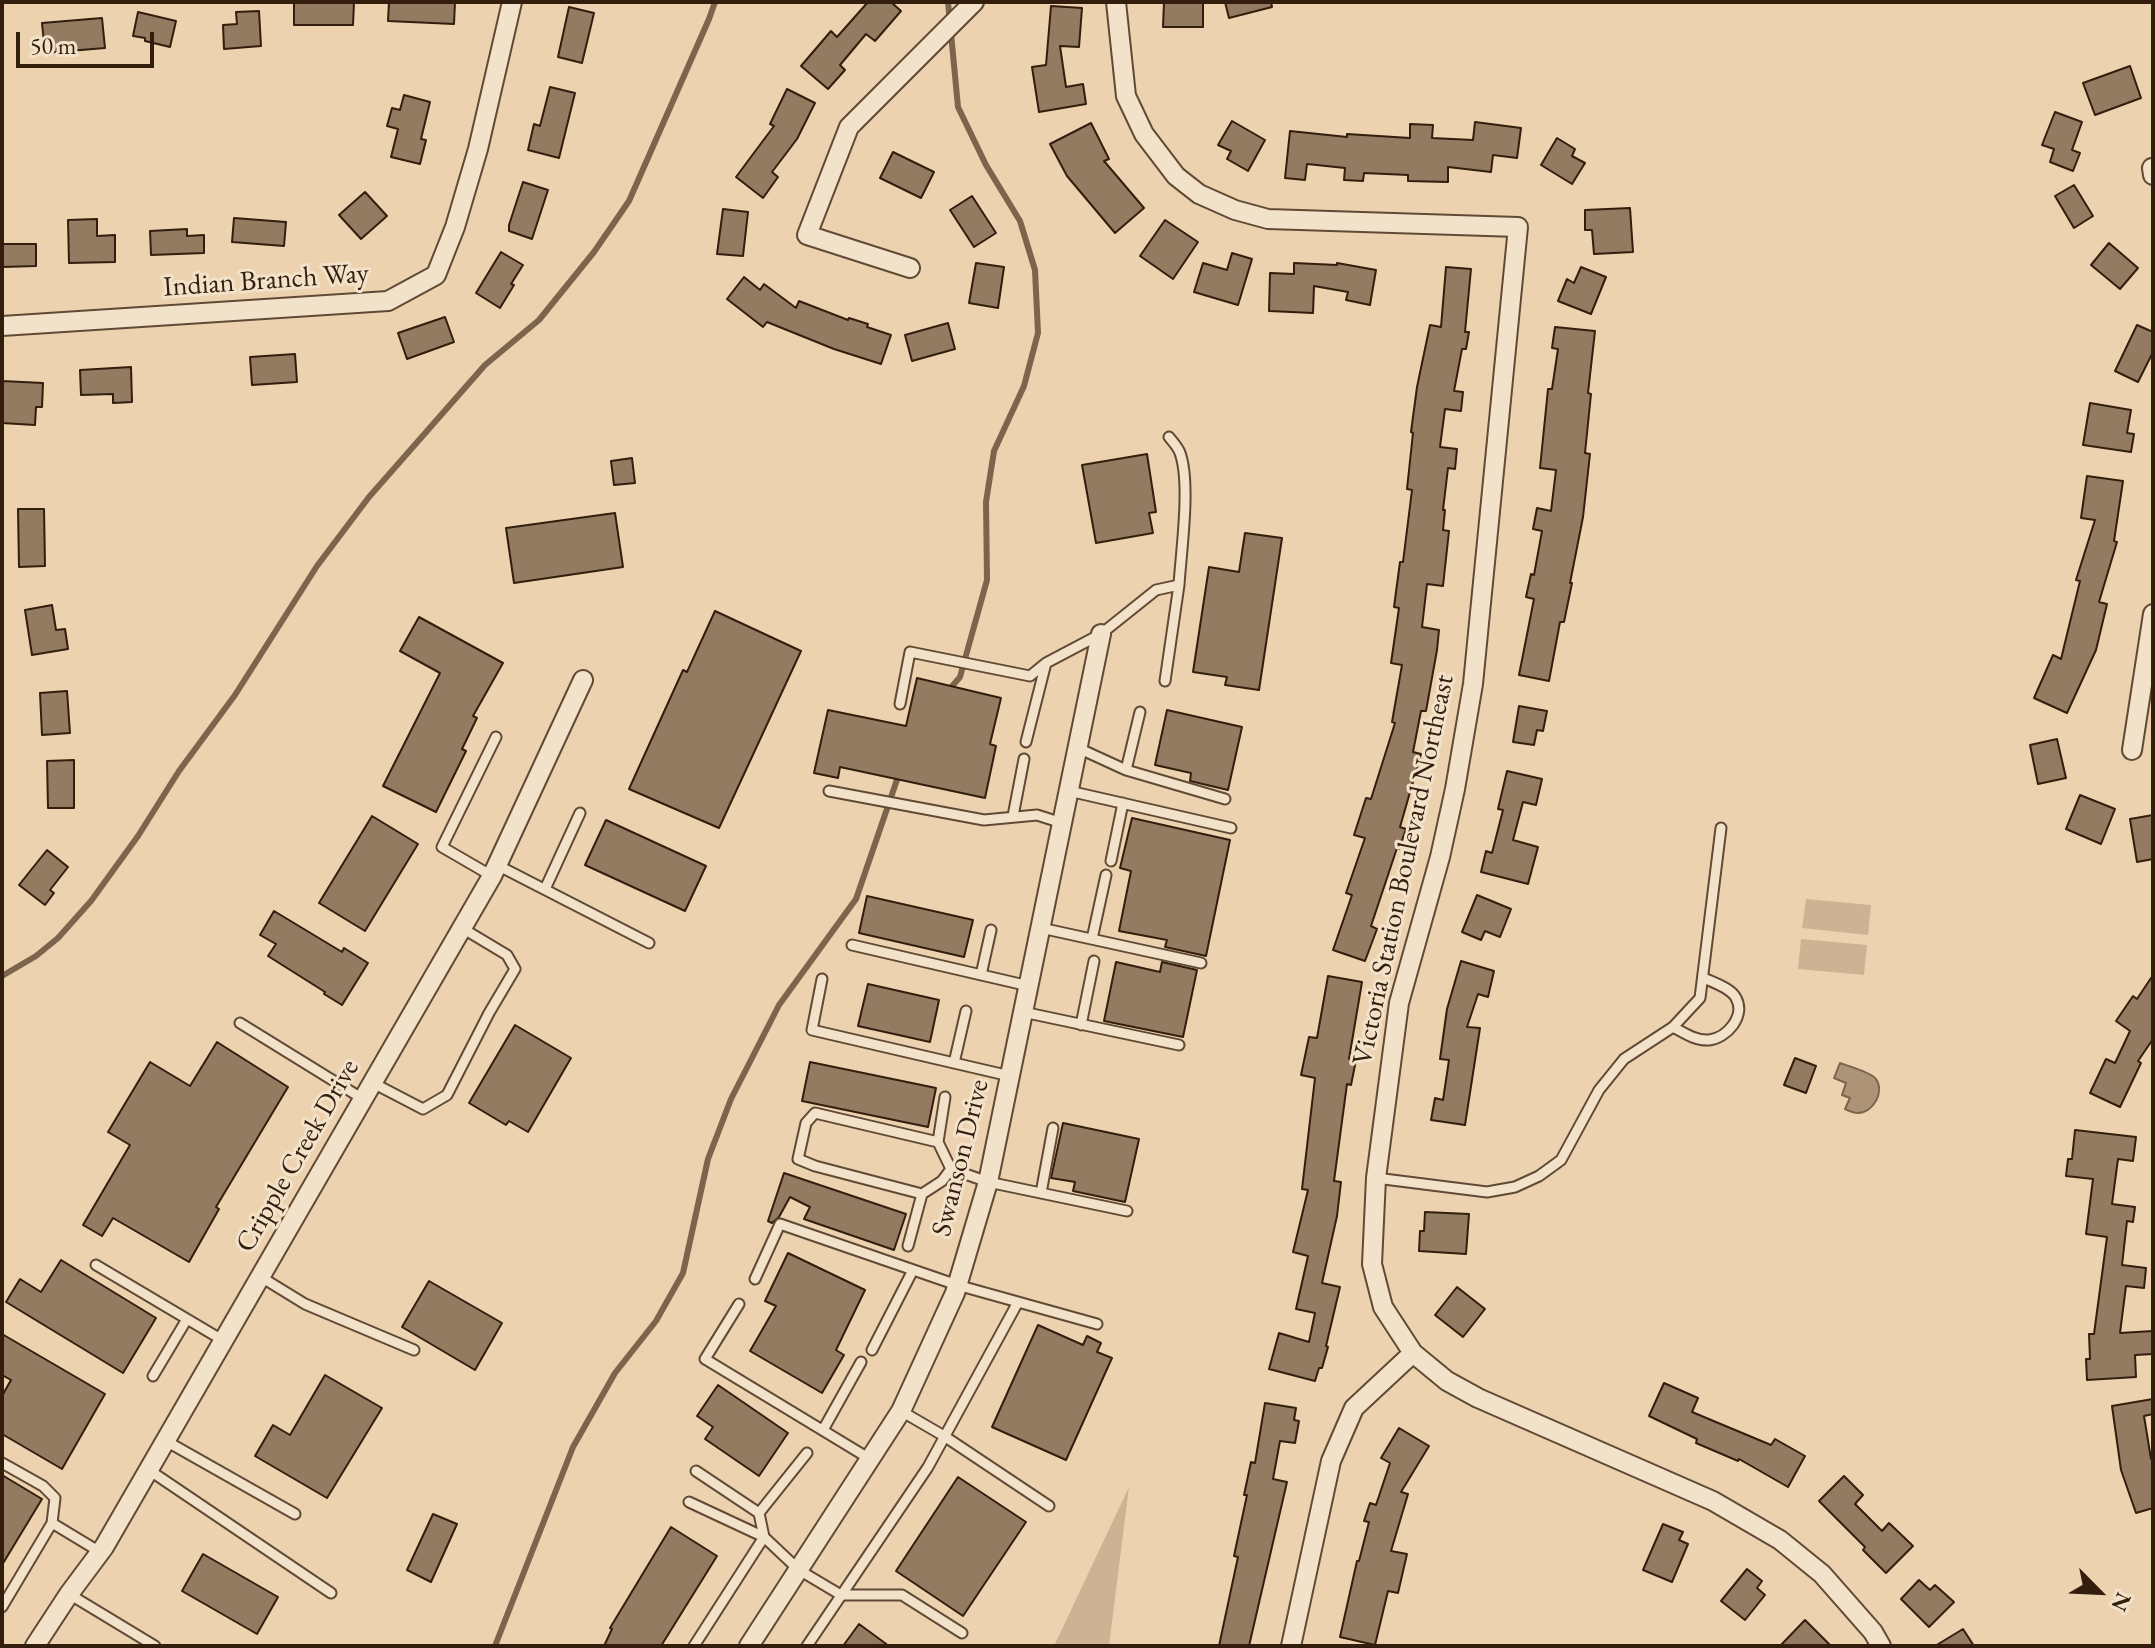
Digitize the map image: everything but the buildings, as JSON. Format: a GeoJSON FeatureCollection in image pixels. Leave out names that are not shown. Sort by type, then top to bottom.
{"type":"FeatureCollection","features":[{"type":"Feature","properties":{"kind":"street","name":"Indian Branch Way"},"geometry":{"type":"LineString","coordinates":[[2,326],[388,301],[436,275],[455,227],[478,149],[512,2]]}},
{"type":"Feature","properties":{"kind":"street"},"geometry":{"type":"LineString","coordinates":[[910,268],[807,235],[849,127],[974,2]]}},
{"type":"Feature","properties":{"kind":"street","name":"Victoria Station Boulevard Northeast"},"geometry":{"type":"LineString","coordinates":[[1116,2],[1126,96],[1144,134],[1176,176],[1199,194],[1235,210],[1268,219],[1518,227],[1473,684],[1440,857],[1399,1003],[1376,1178],[1372,1264],[1383,1307],[1413,1353],[1447,1381],[1478,1398],[1713,1501],[1780,1540],[1822,1574],[1873,1632],[1881,1646]]}},
{"type":"Feature","properties":{"kind":"street"},"geometry":{"type":"LineString","coordinates":[[2132,750],[2153,614]]}},
{"type":"Feature","properties":{"kind":"street","name":"Swanson Drive"},"geometry":{"type":"LineString","coordinates":[[749,1646],[901,1411],[957,1285],[988,1182],[1101,634]]}},
{"type":"Feature","properties":{"kind":"street","name":"Cripple Creek Drive"},"geometry":{"type":"LineString","coordinates":[[35,1646],[100,1552],[149,1470],[462,928],[494,871],[583,680]]}},
{"type":"Feature","properties":{"kind":"street"},"geometry":{"type":"LineString","coordinates":[[1291,1646],[1331,1461],[1354,1408],[1413,1353]]}},
{"type":"Feature","properties":{"kind":"lane"},"geometry":{"type":"LineString","coordinates":[[1165,681],[1179,585],[1184,498],[1184,467],[1179,450],[1169,437]]}},
{"type":"Feature","properties":{"kind":"lane"},"geometry":{"type":"LineString","coordinates":[[900,704],[910,652],[1030,676],[1046,663],[1101,634],[1156,590],[1179,585]]}},
{"type":"Feature","properties":{"kind":"lane"},"geometry":{"type":"LineString","coordinates":[[1026,742],[1046,663]]}},
{"type":"Feature","properties":{"kind":"lane"},"geometry":{"type":"LineString","coordinates":[[1126,770],[1140,712]]}},
{"type":"Feature","properties":{"kind":"lane"},"geometry":{"type":"LineString","coordinates":[[496,737],[442,847],[494,871],[545,889],[649,943]]}},
{"type":"Feature","properties":{"kind":"lane"},"geometry":{"type":"LineString","coordinates":[[1078,748],[1126,770],[1225,799]]}},
{"type":"Feature","properties":{"kind":"lane"},"geometry":{"type":"LineString","coordinates":[[1013,816],[1024,759]]}},
{"type":"Feature","properties":{"kind":"lane"},"geometry":{"type":"LineString","coordinates":[[829,791],[984,820],[1037,815],[1062,823]]}},
{"type":"Feature","properties":{"kind":"lane"},"geometry":{"type":"LineString","coordinates":[[1069,791],[1231,828]]}},
{"type":"Feature","properties":{"kind":"lane"},"geometry":{"type":"LineString","coordinates":[[1111,861],[1123,803]]}},
{"type":"Feature","properties":{"kind":"lane"},"geometry":{"type":"LineString","coordinates":[[545,889],[580,813]]}},
{"type":"Feature","properties":{"kind":"lane"},"geometry":{"type":"LineString","coordinates":[[1376,1178],[1487,1192],[1515,1187],[1539,1176],[1561,1160],[1599,1090],[1624,1059],[1673,1027],[1700,998],[1721,828]]}},
{"type":"Feature","properties":{"kind":"lane"},"geometry":{"type":"LineString","coordinates":[[1092,939],[1106,875]]}},
{"type":"Feature","properties":{"kind":"lane"},"geometry":{"type":"LineString","coordinates":[[240,1023],[368,1091],[423,1109],[447,1095],[515,969],[507,955],[462,928]]}},
{"type":"Feature","properties":{"kind":"lane"},"geometry":{"type":"LineString","coordinates":[[1041,928],[1201,963]]}},
{"type":"Feature","properties":{"kind":"lane"},"geometry":{"type":"LineString","coordinates":[[981,975],[991,930]]}},
{"type":"Feature","properties":{"kind":"lane"},"geometry":{"type":"LineString","coordinates":[[852,945],[1029,986]]}},
{"type":"Feature","properties":{"kind":"lane"},"geometry":{"type":"LineString","coordinates":[[1081,1025],[1094,961]]}},
{"type":"Feature","properties":{"kind":"lane"},"geometry":{"type":"LineString","coordinates":[[1673,1027],[1689,1036],[1707,1040],[1728,1032],[1736,1022],[1739,1010],[1736,998],[1728,990],[1704,978]]}},
{"type":"Feature","properties":{"kind":"lane"},"geometry":{"type":"LineString","coordinates":[[822,979],[812,1030],[1010,1076]]}},
{"type":"Feature","properties":{"kind":"lane"},"geometry":{"type":"LineString","coordinates":[[954,1063],[966,1011]]}},
{"type":"Feature","properties":{"kind":"lane"},"geometry":{"type":"LineString","coordinates":[[1023,1012],[1179,1045]]}},
{"type":"Feature","properties":{"kind":"lane"},"geometry":{"type":"LineString","coordinates":[[945,1097],[938,1142],[951,1169],[988,1182],[1127,1211]]}},
{"type":"Feature","properties":{"kind":"lane"},"geometry":{"type":"LineString","coordinates":[[922,1194],[798,1159],[806,1123],[815,1113],[938,1142]]}},
{"type":"Feature","properties":{"kind":"lane"},"geometry":{"type":"LineString","coordinates":[[1041,1193],[1053,1128]]}},
{"type":"Feature","properties":{"kind":"lane"},"geometry":{"type":"LineString","coordinates":[[908,1246],[922,1194],[942,1181],[951,1169]]}},
{"type":"Feature","properties":{"kind":"lane"},"geometry":{"type":"LineString","coordinates":[[755,1279],[780,1224],[957,1285],[1097,1324]]}},
{"type":"Feature","properties":{"kind":"lane"},"geometry":{"type":"LineString","coordinates":[[96,1265],[224,1341]]}},
{"type":"Feature","properties":{"kind":"lane"},"geometry":{"type":"LineString","coordinates":[[872,1350],[913,1270]]}},
{"type":"Feature","properties":{"kind":"lane"},"geometry":{"type":"LineString","coordinates":[[261,1277],[305,1304],[414,1350]]}},
{"type":"Feature","properties":{"kind":"lane"},"geometry":{"type":"LineString","coordinates":[[807,1646],[928,1467],[1018,1302]]}},
{"type":"Feature","properties":{"kind":"lane"},"geometry":{"type":"LineString","coordinates":[[739,1304],[705,1359],[870,1459]]}},
{"type":"Feature","properties":{"kind":"lane"},"geometry":{"type":"LineString","coordinates":[[153,1376],[187,1319]]}},
{"type":"Feature","properties":{"kind":"lane"},"geometry":{"type":"LineString","coordinates":[[823,1430],[861,1362]]}},
{"type":"Feature","properties":{"kind":"lane"},"geometry":{"type":"LineString","coordinates":[[901,1411],[1049,1506]]}},
{"type":"Feature","properties":{"kind":"lane"},"geometry":{"type":"LineString","coordinates":[[166,1441],[295,1514]]}},
{"type":"Feature","properties":{"kind":"lane"},"geometry":{"type":"LineString","coordinates":[[759,1513],[807,1453]]}},
{"type":"Feature","properties":{"kind":"lane"},"geometry":{"type":"LineString","coordinates":[[2,1463],[43,1486],[55,1498],[52,1523],[2,1607]]}},
{"type":"Feature","properties":{"kind":"lane"},"geometry":{"type":"LineString","coordinates":[[149,1470],[331,1593]]}},
{"type":"Feature","properties":{"kind":"lane"},"geometry":{"type":"LineString","coordinates":[[694,1646],[764,1537],[759,1513],[696,1471]]}},
{"type":"Feature","properties":{"kind":"lane"},"geometry":{"type":"LineString","coordinates":[[689,1502],[764,1537],[799,1570],[841,1595],[902,1595],[962,1633]]}},
{"type":"Feature","properties":{"kind":"lane"},"geometry":{"type":"LineString","coordinates":[[52,1523],[100,1552]]}},
{"type":"Feature","properties":{"kind":"lane"},"geometry":{"type":"LineString","coordinates":[[69,1594],[155,1646]]}},
{"type":"Feature","properties":{"kind":"shaded area"},"geometry":{"type":"Polygon","coordinates":[[[1806,899],[1871,905],[1868,935],[1802,928],[1806,899]]]}},
{"type":"Feature","properties":{"kind":"shaded area"},"geometry":{"type":"Polygon","coordinates":[[[1801,939],[1867,945],[1864,975],[1798,969],[1801,939]]]}},
{"type":"Feature","properties":{"kind":"shaded area"},"geometry":{"type":"Polygon","coordinates":[[[1840,1063],[1876,1079],[1878,1095],[1868,1110],[1858,1113],[1845,1109],[1850,1098],[1842,1095],[1846,1083],[1834,1078],[1840,1063]]]}},
{"type":"Feature","properties":{"kind":"shaded area"},"geometry":{"type":"Polygon","coordinates":[[[1129,1487],[1109,1646],[1054,1646],[1129,1487]]]}},
{"type":"Feature","properties":{"kind":"waterway"},"geometry":{"type":"LineString","coordinates":[[2,976],[36,956],[58,938],[91,901],[235,695],[317,566],[369,497],[485,365],[539,320],[594,252],[629,201],[715,2]]}},
{"type":"Feature","properties":{"kind":"waterway"},"geometry":{"type":"LineString","coordinates":[[948,2],[958,107],[986,165],[1020,221],[1035,270],[1038,333],[1024,386],[994,451],[986,502],[987,580],[960,677],[948,691]]}},
{"type":"Feature","properties":{"kind":"waterway"},"geometry":{"type":"LineString","coordinates":[[495,1646],[573,1447],[615,1373],[656,1321],[683,1273],[708,1159],[731,1099],[779,1005],[856,899],[900,771]]}}]}
